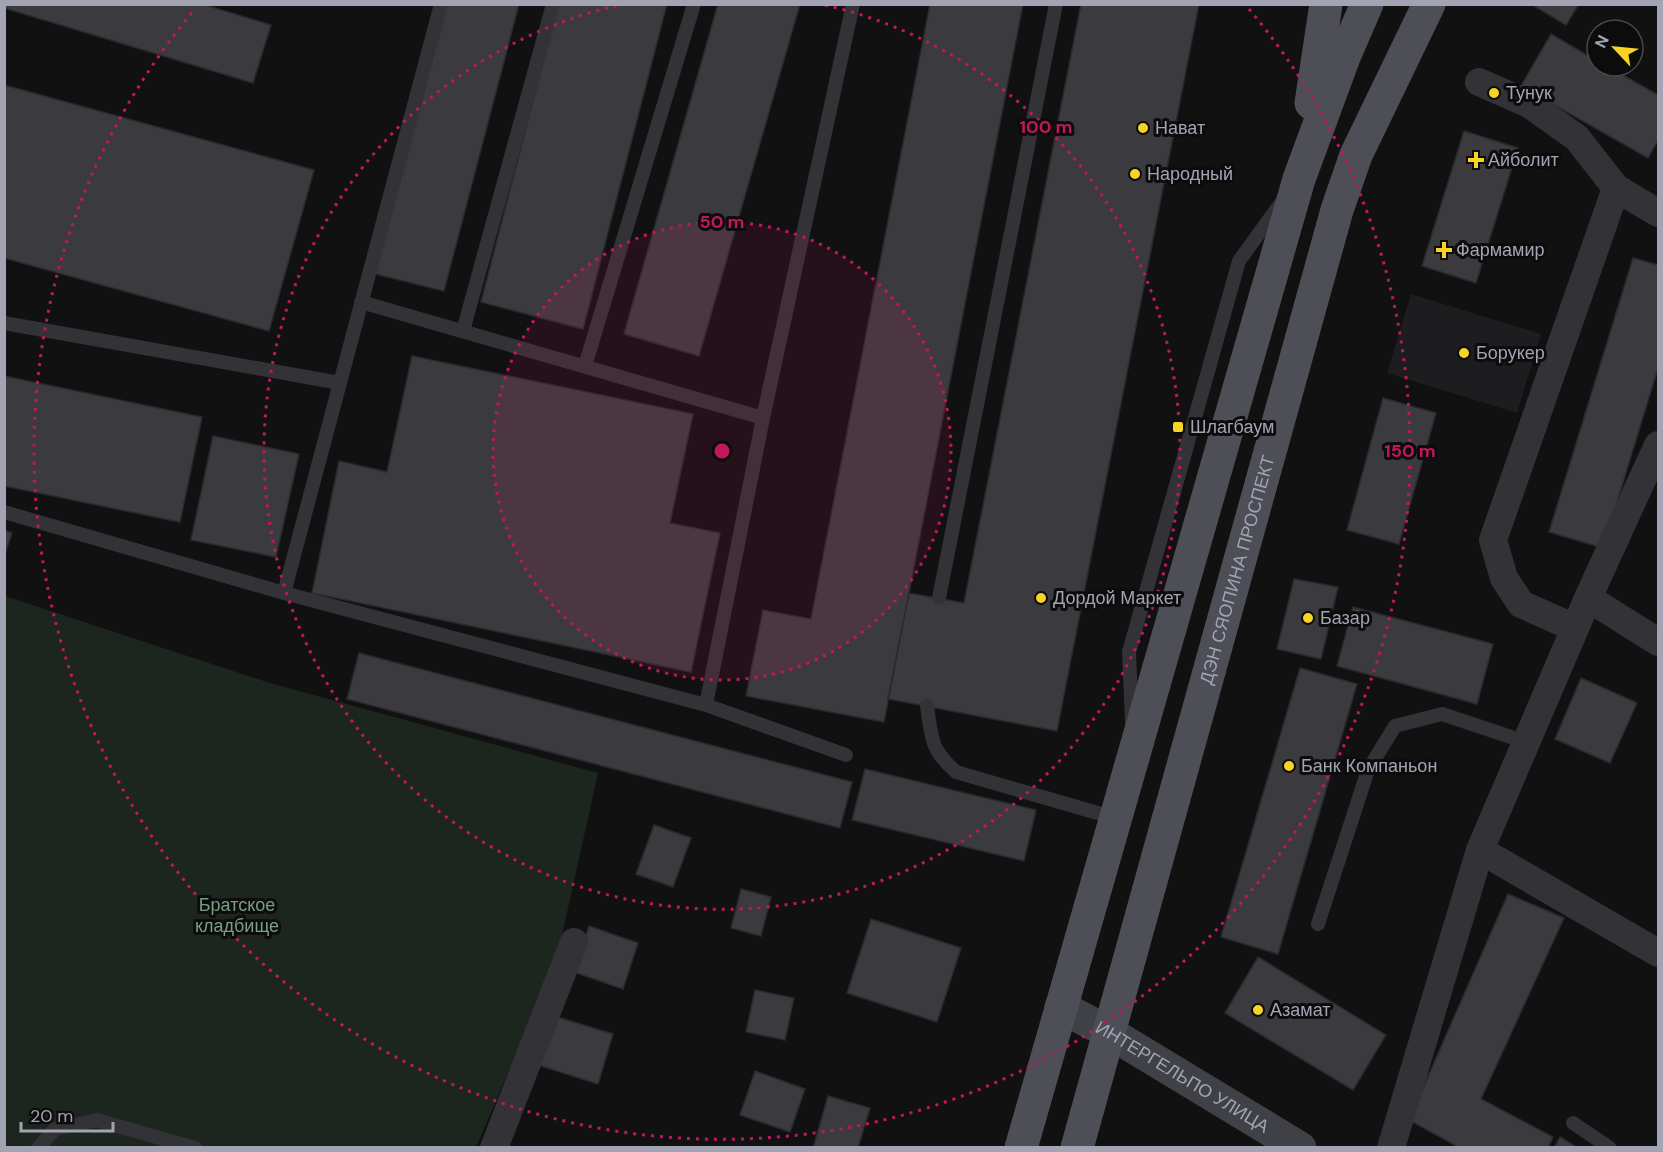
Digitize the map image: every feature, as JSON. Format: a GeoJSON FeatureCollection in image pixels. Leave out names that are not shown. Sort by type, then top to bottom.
{"type":"FeatureCollection","features":[{"type":"Feature","properties":{"kind":"main road"},"geometry":{"type":"LineString","coordinates":[[1299,179],[1326,4]]}},
{"type":"Feature","properties":{"kind":"main road"},"geometry":{"type":"LineString","coordinates":[[1021,1148],[1299,179],[1366,4]]}},
{"type":"Feature","properties":{"kind":"main road","name":"ДЭН СЯОПИНА ПРОСПЕКТ"},"geometry":{"type":"LineString","coordinates":[[1077,1148],[1338,210],[1356,155],[1429,4]]}},
{"type":"Feature","properties":{"kind":"main road","name":"ИНТЕРГЕЛЬПО УЛИЦА"},"geometry":{"type":"LineString","coordinates":[[1062,1007],[1110,1033],[1300,1148]]}},
{"type":"Feature","properties":{"kind":"street"},"geometry":{"type":"LineString","coordinates":[[1479,82],[1528,104],[1577,138],[1616,188],[1657,207]]}},
{"type":"Feature","properties":{"kind":"street"},"geometry":{"type":"LineString","coordinates":[[1575,628],[1521,604],[1504,578],[1493,540],[1616,188]]}},
{"type":"Feature","properties":{"kind":"street"},"geometry":{"type":"LineString","coordinates":[[1391,1148],[1480,850],[1588,598],[1659,445]]}},
{"type":"Feature","properties":{"kind":"street"},"geometry":{"type":"LineString","coordinates":[[1588,598],[1659,642]]}},
{"type":"Feature","properties":{"kind":"street"},"geometry":{"type":"LineString","coordinates":[[1480,850],[1659,953]]}},
{"type":"Feature","properties":{"kind":"street"},"geometry":{"type":"LineString","coordinates":[[495,1148],[574,942]]}},
{"type":"Feature","properties":{"kind":"lane"},"geometry":{"type":"LineString","coordinates":[[284,593],[441,4]]}},
{"type":"Feature","properties":{"kind":"lane"},"geometry":{"type":"LineString","coordinates":[[463,331],[553,4]]}},
{"type":"Feature","properties":{"kind":"lane"},"geometry":{"type":"LineString","coordinates":[[585,366],[694,4]]}},
{"type":"Feature","properties":{"kind":"lane"},"geometry":{"type":"LineString","coordinates":[[706,705],[763,418],[853,4]]}},
{"type":"Feature","properties":{"kind":"lane"},"geometry":{"type":"LineString","coordinates":[[939,598],[1056,4]]}},
{"type":"Feature","properties":{"kind":"lane"},"geometry":{"type":"LineString","coordinates":[[361,302],[763,418]]}},
{"type":"Feature","properties":{"kind":"lane"},"geometry":{"type":"LineString","coordinates":[[4,323],[340,383]]}},
{"type":"Feature","properties":{"kind":"lane"},"geometry":{"type":"LineString","coordinates":[[4,512],[284,593],[706,705],[846,755]]}},
{"type":"Feature","properties":{"kind":"lane"},"geometry":{"type":"LineString","coordinates":[[927,706],[932,739],[939,757],[956,772],[1115,818]]}},
{"type":"Feature","properties":{"kind":"lane"},"geometry":{"type":"LineString","coordinates":[[1318,924],[1368,770],[1395,726],[1442,714],[1526,742]]}},
{"type":"Feature","properties":{"kind":"lane"},"geometry":{"type":"LineString","coordinates":[[38,1148],[55,1129],[97,1120],[195,1148]]}},
{"type":"Feature","properties":{"kind":"lane"},"geometry":{"type":"LineString","coordinates":[[1573,1123],[1610,1148]]}},
{"type":"Feature","properties":{"kind":"shaded area","name":"Борукер"},"geometry":{"type":"Polygon","coordinates":[[[1411,294],[1541,334],[1517,413],[1387,373],[1411,294]]]}},
{"type":"Feature","properties":{"kind":"green space","name":"Братское кладбище"},"geometry":{"type":"Polygon","coordinates":[[[5,596],[270,683],[598,773],[556,962],[476,1147],[5,1148],[5,596]]]}},
{"type":"Feature","properties":{"kind":"building"},"geometry":{"type":"Polygon","coordinates":[[[4,4],[202,4],[271,25],[253,83],[4,8],[4,4]]]}},
{"type":"Feature","properties":{"kind":"building"},"geometry":{"type":"Polygon","coordinates":[[[446,4],[519,4],[444,291],[375,274],[446,4]]]}},
{"type":"Feature","properties":{"kind":"building"},"geometry":{"type":"Polygon","coordinates":[[[558,4],[667,4],[583,329],[481,302],[558,4]]]}},
{"type":"Feature","properties":{"kind":"building"},"geometry":{"type":"Polygon","coordinates":[[[718,4],[800,4],[699,356],[624,334],[718,4]]]}},
{"type":"Feature","properties":{"kind":"building"},"geometry":{"type":"Polygon","coordinates":[[[930,4],[1023,4],[884,722],[746,696],[763,610],[811,619],[930,4]]]}},
{"type":"Feature","properties":{"kind":"building"},"geometry":{"type":"Polygon","coordinates":[[[1081,4],[1199,4],[1057,731],[888,699],[909,593],[964,603],[1081,4]]]}},
{"type":"Feature","properties":{"kind":"building"},"geometry":{"type":"Polygon","coordinates":[[[1531,4],[1579,4],[1566,25],[1531,4]]]}},
{"type":"Feature","properties":{"kind":"building"},"geometry":{"type":"Polygon","coordinates":[[[1551,34],[1585,54],[1585,78],[1628,78],[1658,95],[1658,140],[1648,158],[1521,86],[1551,34]]]}},
{"type":"Feature","properties":{"kind":"building"},"geometry":{"type":"Polygon","coordinates":[[[4,85],[314,170],[269,331],[4,258],[4,85]]]}},
{"type":"Feature","properties":{"kind":"building"},"geometry":{"type":"Polygon","coordinates":[[[1464,131],[1518,148],[1476,283],[1422,266],[1464,131]]]}},
{"type":"Feature","properties":{"kind":"building"},"geometry":{"type":"Polygon","coordinates":[[[1633,258],[1658,265],[1658,368],[1603,548],[1549,532],[1633,258]]]}},
{"type":"Feature","properties":{"kind":"building"},"geometry":{"type":"Polygon","coordinates":[[[412,356],[693,414],[670,523],[720,533],[691,672],[312,593],[339,461],[387,472],[412,356]]]}},
{"type":"Feature","properties":{"kind":"building"},"geometry":{"type":"Polygon","coordinates":[[[4,376],[202,417],[180,522],[4,486],[4,376]]]}},
{"type":"Feature","properties":{"kind":"building"},"geometry":{"type":"Polygon","coordinates":[[[1383,398],[1436,413],[1399,544],[1347,530],[1383,398]]]}},
{"type":"Feature","properties":{"kind":"building"},"geometry":{"type":"Polygon","coordinates":[[[213,436],[299,454],[276,557],[191,540],[213,436]]]}},
{"type":"Feature","properties":{"kind":"building"},"geometry":{"type":"Polygon","coordinates":[[[4,530],[12,533],[4,557],[4,530]]]}},
{"type":"Feature","properties":{"kind":"building","name":"Базар"},"geometry":{"type":"Polygon","coordinates":[[[1294,579],[1338,587],[1321,659],[1277,649],[1294,579]]]}},
{"type":"Feature","properties":{"kind":"building"},"geometry":{"type":"Polygon","coordinates":[[[1353,607],[1493,644],[1477,704],[1337,666],[1353,607]]]}},
{"type":"Feature","properties":{"kind":"building"},"geometry":{"type":"Polygon","coordinates":[[[359,653],[852,782],[840,828],[347,699],[359,653]]]}},
{"type":"Feature","properties":{"kind":"building"},"geometry":{"type":"Polygon","coordinates":[[[1300,668],[1357,684],[1278,954],[1221,937],[1300,668]]]}},
{"type":"Feature","properties":{"kind":"building"},"geometry":{"type":"Polygon","coordinates":[[[1581,678],[1637,703],[1610,763],[1555,739],[1581,678]]]}},
{"type":"Feature","properties":{"kind":"building"},"geometry":{"type":"Polygon","coordinates":[[[865,769],[1036,810],[1024,861],[852,820],[865,769]]]}},
{"type":"Feature","properties":{"kind":"building"},"geometry":{"type":"Polygon","coordinates":[[[654,825],[691,838],[673,887],[636,874],[654,825]]]}},
{"type":"Feature","properties":{"kind":"building"},"geometry":{"type":"Polygon","coordinates":[[[741,889],[771,897],[761,936],[731,928],[741,889]]]}},
{"type":"Feature","properties":{"kind":"building"},"geometry":{"type":"Polygon","coordinates":[[[1508,894],[1564,918],[1481,1099],[1553,1137],[1548,1148],[1460,1148],[1409,1120],[1508,894]]]}},
{"type":"Feature","properties":{"kind":"building"},"geometry":{"type":"Polygon","coordinates":[[[871,919],[961,948],[937,1022],[847,993],[871,919]]]}},
{"type":"Feature","properties":{"kind":"building"},"geometry":{"type":"Polygon","coordinates":[[[589,926],[638,943],[623,989],[574,972],[589,926]]]}},
{"type":"Feature","properties":{"kind":"building"},"geometry":{"type":"Polygon","coordinates":[[[1258,957],[1386,1035],[1353,1090],[1225,1013],[1258,957]]]}},
{"type":"Feature","properties":{"kind":"building"},"geometry":{"type":"Polygon","coordinates":[[[755,990],[794,998],[785,1040],[746,1032],[755,990]]]}},
{"type":"Feature","properties":{"kind":"building"},"geometry":{"type":"Polygon","coordinates":[[[554,1016],[613,1034],[598,1084],[538,1065],[554,1016]]]}},
{"type":"Feature","properties":{"kind":"building"},"geometry":{"type":"Polygon","coordinates":[[[755,1071],[805,1089],[790,1132],[740,1115],[755,1071]]]}},
{"type":"Feature","properties":{"kind":"building"},"geometry":{"type":"Polygon","coordinates":[[[828,1096],[870,1108],[858,1148],[813,1148],[828,1096]]]}},
{"type":"Feature","properties":{"kind":"building"},"geometry":{"type":"Polygon","coordinates":[[[1560,1137],[1578,1148],[1554,1148],[1560,1137]]]}},
{"type":"Feature","properties":{"kind":"place","name":"Тунук"},"geometry":{"type":"Point","coordinates":[1494,93]}},
{"type":"Feature","properties":{"kind":"place","name":"Нават"},"geometry":{"type":"Point","coordinates":[1143,128]}},
{"type":"Feature","properties":{"kind":"place","name":"Айболит"},"geometry":{"type":"Point","coordinates":[1476,160]}},
{"type":"Feature","properties":{"kind":"place","name":"Народный"},"geometry":{"type":"Point","coordinates":[1135,174]}},
{"type":"Feature","properties":{"kind":"place","name":"Фармамир"},"geometry":{"type":"Point","coordinates":[1444,250]}},
{"type":"Feature","properties":{"kind":"place","name":"Борукер"},"geometry":{"type":"Point","coordinates":[1464,353]}},
{"type":"Feature","properties":{"kind":"place","name":"Шлагбаум"},"geometry":{"type":"Point","coordinates":[1178,427]}},
{"type":"Feature","properties":{"kind":"place","name":"Дордой Маркет"},"geometry":{"type":"Point","coordinates":[1041,598]}},
{"type":"Feature","properties":{"kind":"place","name":"Базар"},"geometry":{"type":"Point","coordinates":[1308,618]}},
{"type":"Feature","properties":{"kind":"place","name":"Банк Компаньон"},"geometry":{"type":"Point","coordinates":[1289,766]}},
{"type":"Feature","properties":{"kind":"place","name":"Азамат"},"geometry":{"type":"Point","coordinates":[1258,1010]}}]}
